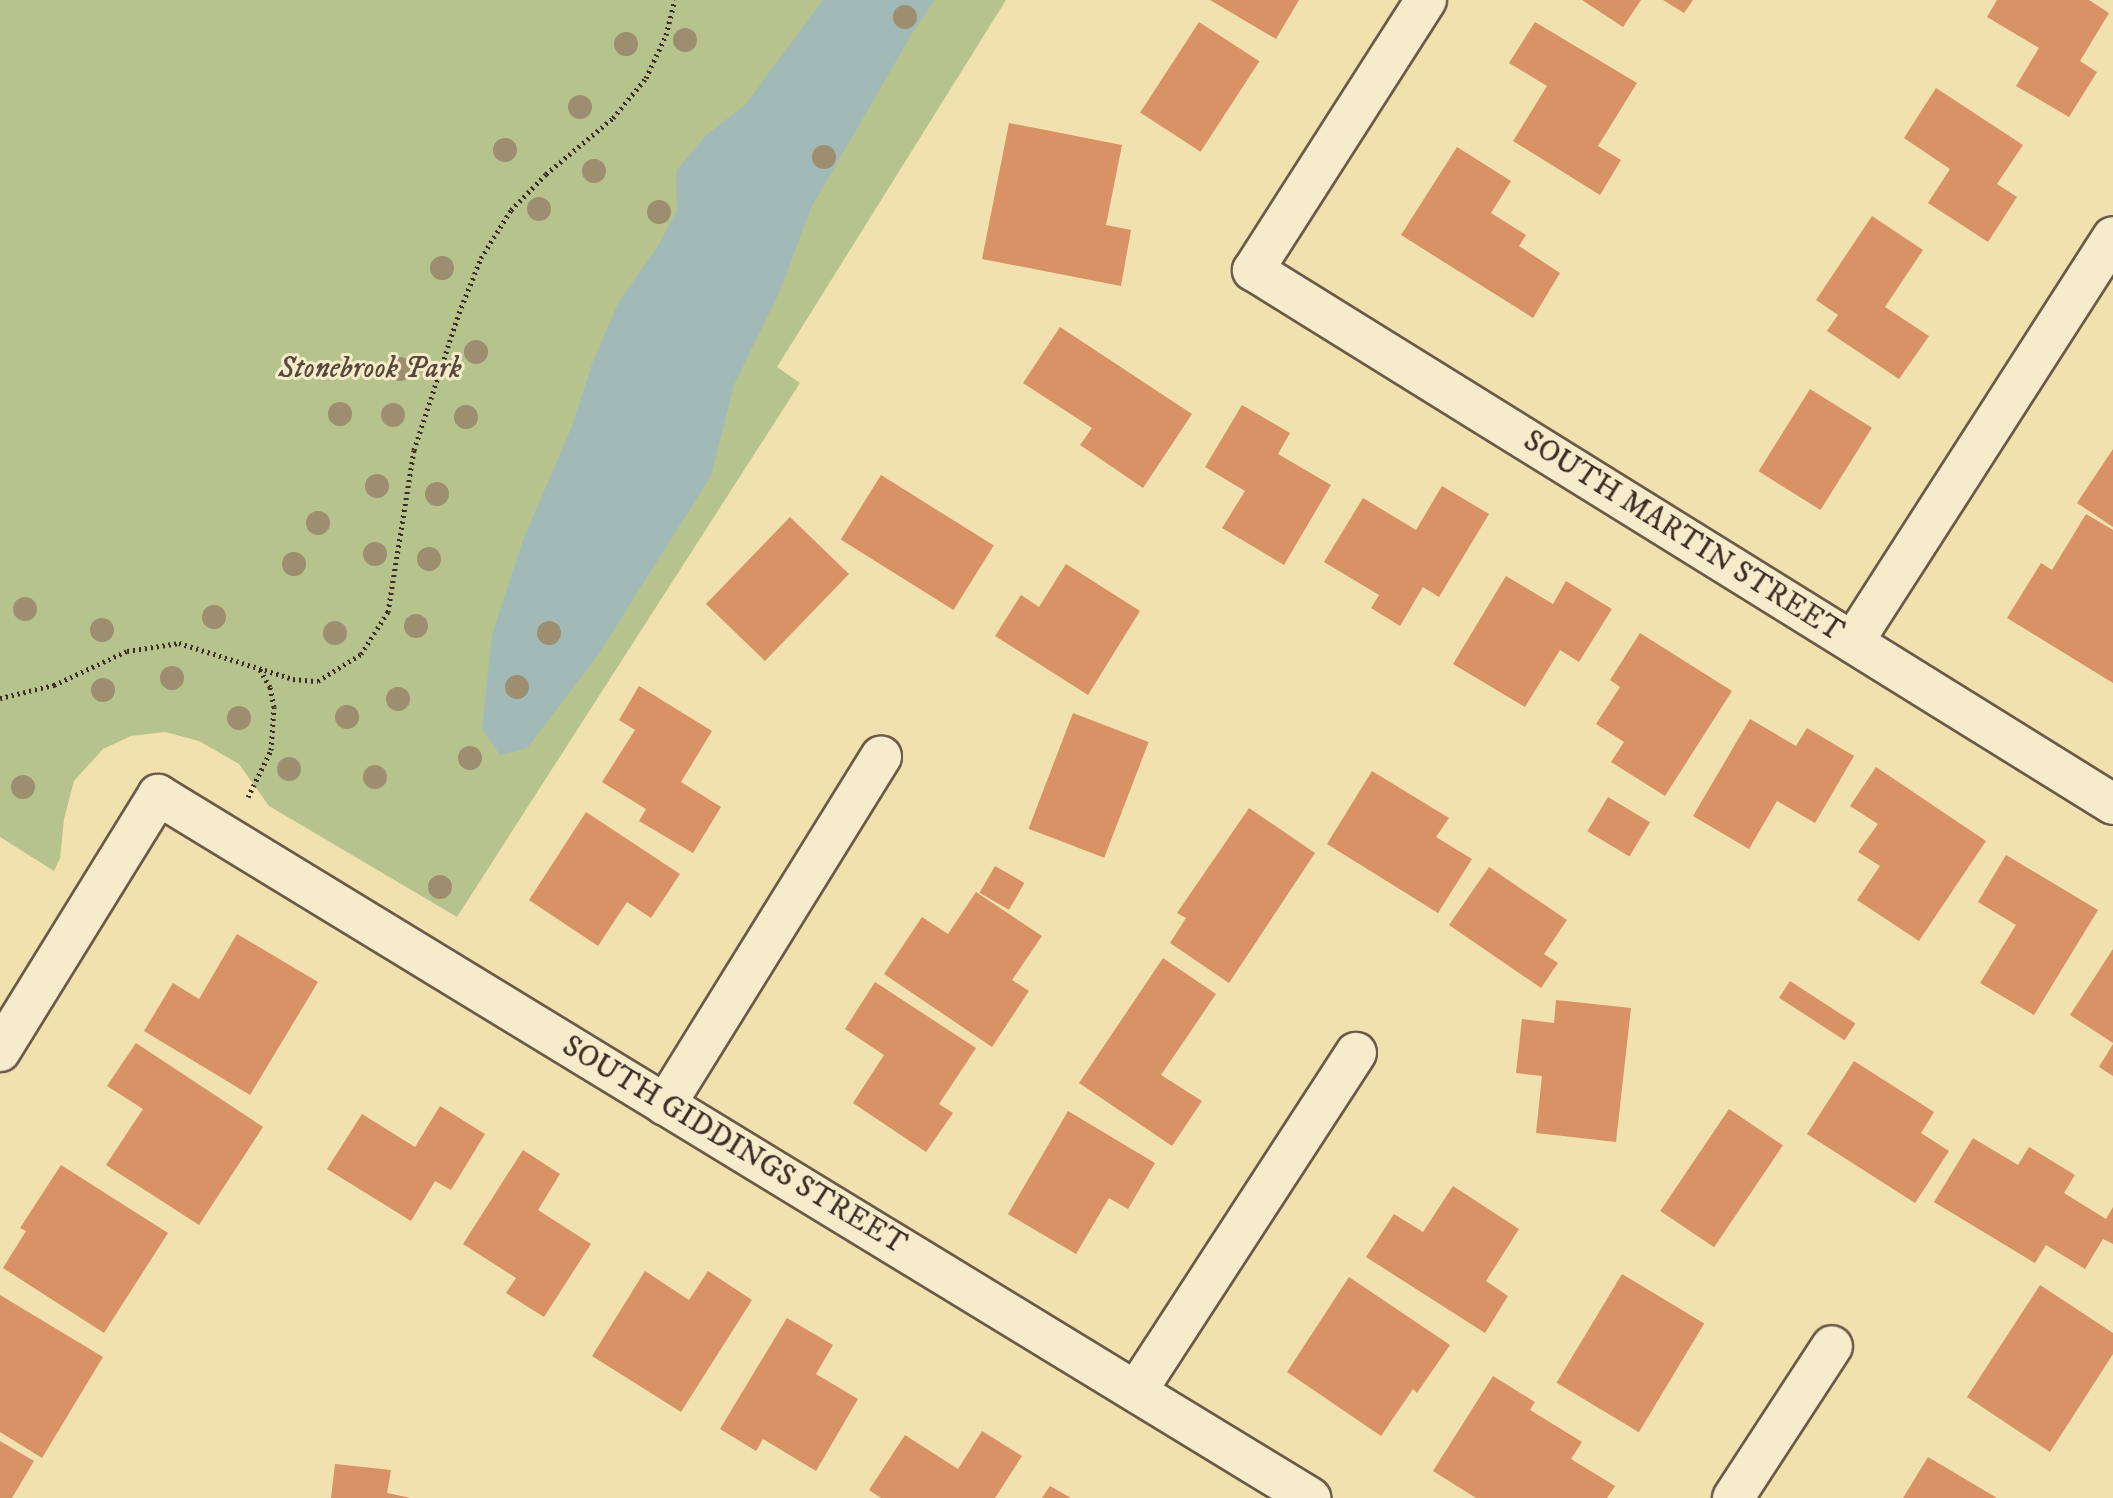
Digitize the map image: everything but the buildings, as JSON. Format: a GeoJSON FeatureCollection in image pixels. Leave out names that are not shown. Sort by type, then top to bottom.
{"type":"FeatureCollection","features":[{"type":"Feature","properties":{"kind":"street","name":"SOUTH MARTIN STREET"},"geometry":{"type":"LineString","coordinates":[[1426,0],[1253,270],[2113,804]]}},
{"type":"Feature","properties":{"kind":"street"},"geometry":{"type":"LineString","coordinates":[[1853,642],[2113,237]]}},
{"type":"Feature","properties":{"kind":"street"},"geometry":{"type":"LineString","coordinates":[[665,1105],[881,757]]}},
{"type":"Feature","properties":{"kind":"street","name":"SOUTH GIDDINGS STREET"},"geometry":{"type":"LineString","coordinates":[[0,1051],[158,795],[1310,1498]]}},
{"type":"Feature","properties":{"kind":"street"},"geometry":{"type":"LineString","coordinates":[[1137,1390],[1356,1053]]}},
{"type":"Feature","properties":{"kind":"street"},"geometry":{"type":"LineString","coordinates":[[1733,1498],[1832,1346]]}},
{"type":"Feature","properties":{"kind":"path"},"geometry":{"type":"LineString","coordinates":[[0,698],[54,685],[127,651],[179,643],[293,679],[318,681],[361,654],[388,612],[414,450],[459,313],[481,258],[511,210],[546,174],[613,118],[646,78],[666,35],[675,0]]}},
{"type":"Feature","properties":{"kind":"path"},"geometry":{"type":"LineString","coordinates":[[251,792],[271,750],[274,707],[270,687],[259,667]]}},
{"type":"Feature","properties":{"kind":"green space","name":"Stonebrook Park"},"geometry":{"type":"Polygon","coordinates":[[[0,0],[1006,0],[777,367],[800,383],[457,917],[269,806],[239,764],[199,741],[165,732],[131,736],[103,749],[74,781],[64,819],[60,858],[54,871],[0,837],[0,0]]]}},
{"type":"Feature","properties":{"kind":"water"},"geometry":{"type":"Polygon","coordinates":[[[823,0],[935,0],[913,32],[811,208],[780,291],[734,385],[711,476],[598,655],[527,748],[500,755],[482,729],[492,635],[523,540],[572,426],[593,361],[619,301],[656,249],[677,210],[676,171],[706,135],[745,105],[823,0]]]}}]}
